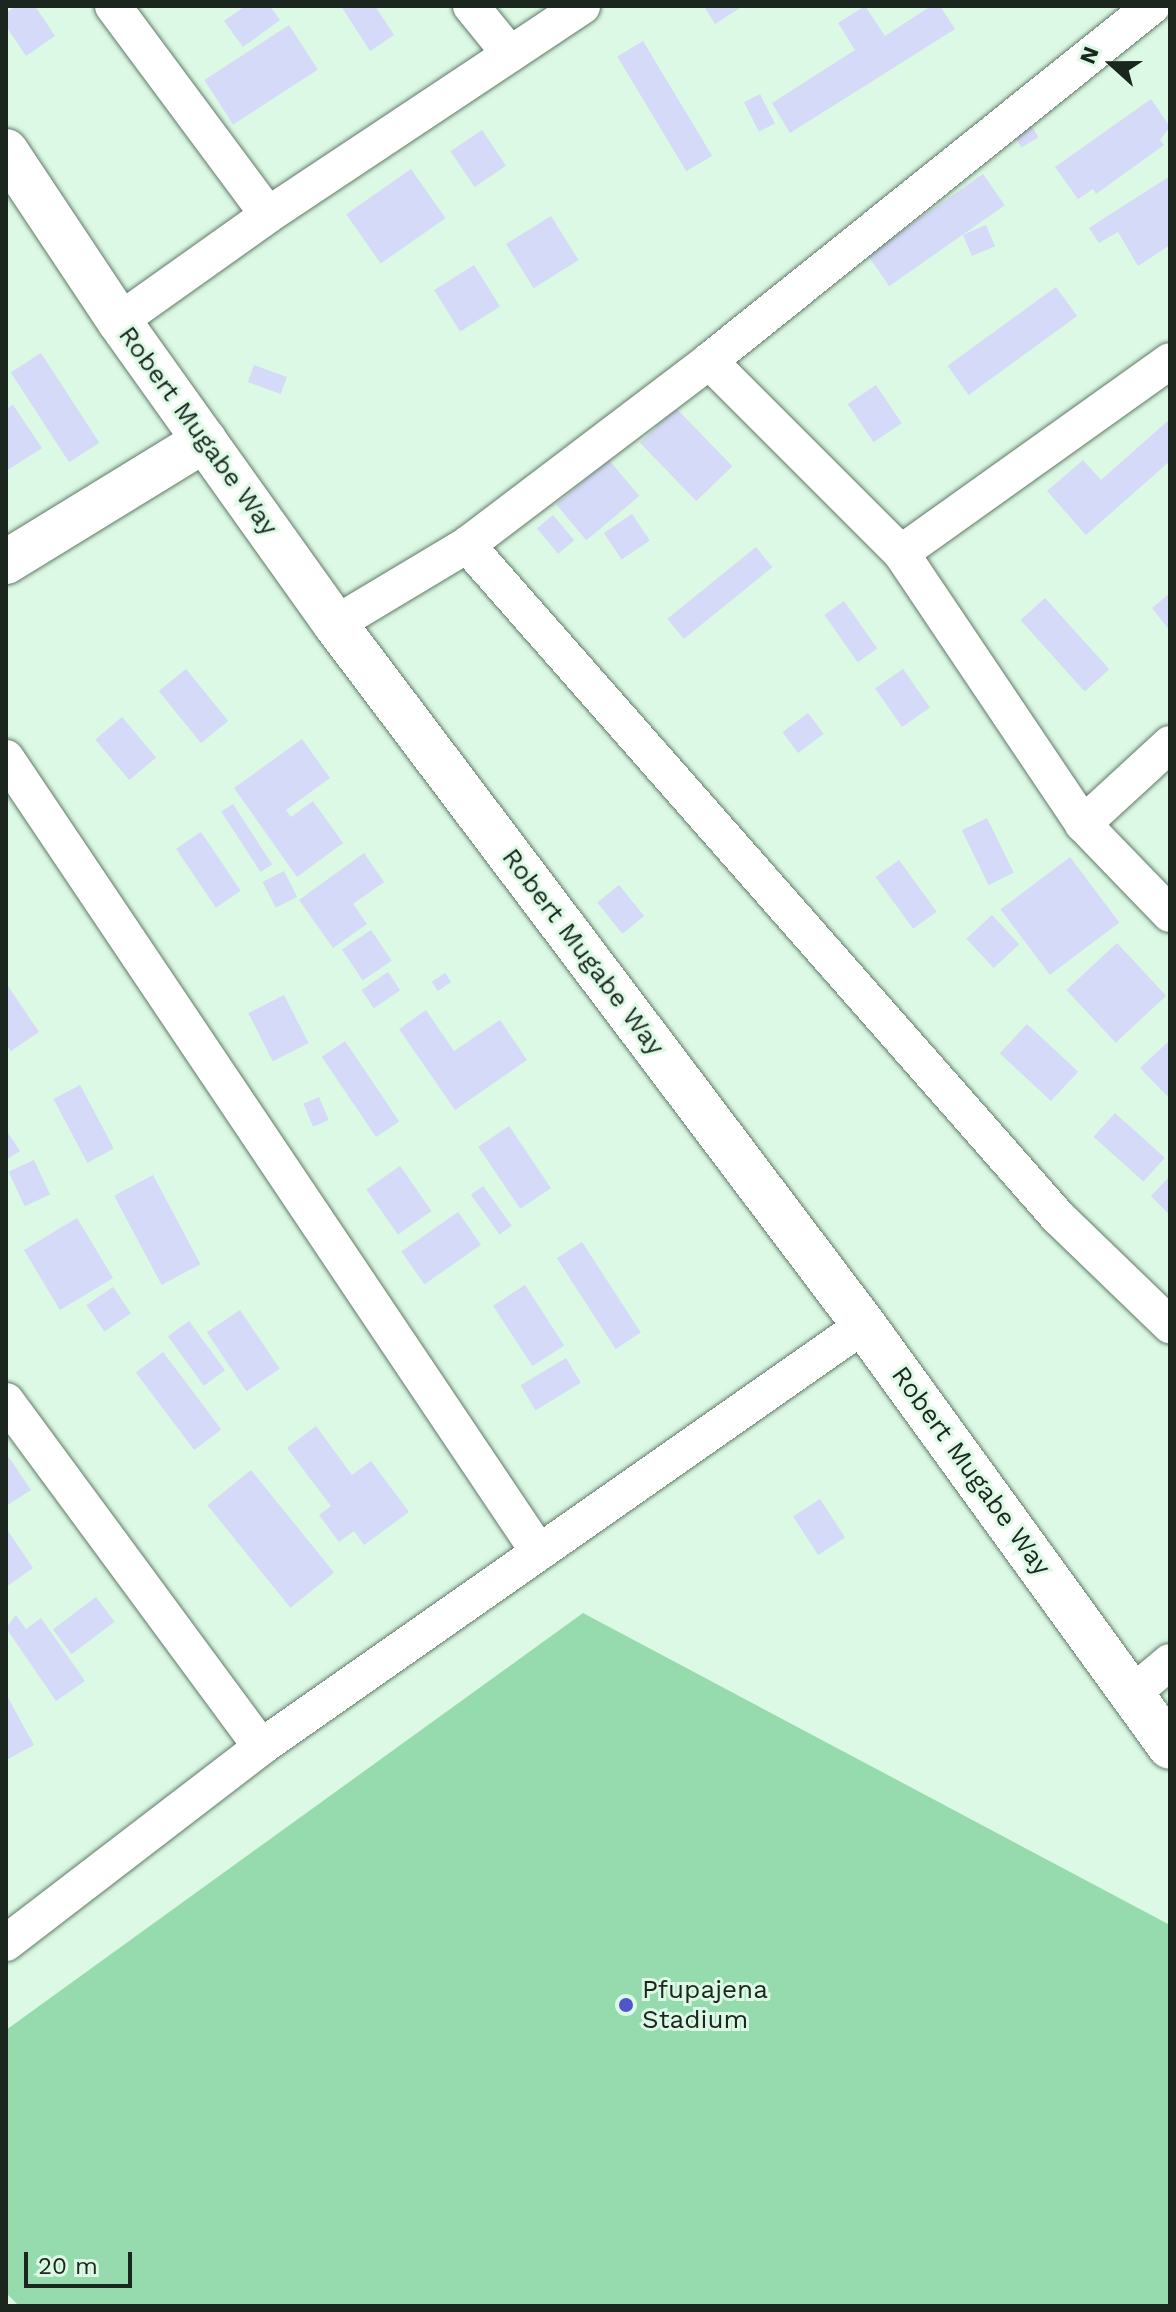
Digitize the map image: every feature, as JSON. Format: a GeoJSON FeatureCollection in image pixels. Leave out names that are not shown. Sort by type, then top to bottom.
{"type":"FeatureCollection","features":[{"type":"Feature","properties":{"kind":"street"},"geometry":{"type":"LineString","coordinates":[[113,6],[268,215]]}},
{"type":"Feature","properties":{"kind":"street"},"geometry":{"type":"LineString","coordinates":[[471,6],[510,54]]}},
{"type":"Feature","properties":{"kind":"street"},"geometry":{"type":"LineString","coordinates":[[119,321],[268,215],[582,6]]}},
{"type":"Feature","properties":{"kind":"street"},"geometry":{"type":"LineString","coordinates":[[335,624],[467,545],[709,361],[1152,6]]}},
{"type":"Feature","properties":{"kind":"street","name":"Robert Mugabe Way"},"geometry":{"type":"LineString","coordinates":[[6,151],[119,321],[335,624],[864,1325],[1170,1747]]}},
{"type":"Feature","properties":{"kind":"street"},"geometry":{"type":"LineString","coordinates":[[709,361],[901,553],[1083,824],[1170,914]]}},
{"type":"Feature","properties":{"kind":"street"},"geometry":{"type":"LineString","coordinates":[[901,553],[1170,361]]}},
{"type":"Feature","properties":{"kind":"street"},"geometry":{"type":"LineString","coordinates":[[6,562],[205,440]]}},
{"type":"Feature","properties":{"kind":"street"},"geometry":{"type":"LineString","coordinates":[[467,545],[1058,1217],[1170,1325]]}},
{"type":"Feature","properties":{"kind":"street"},"geometry":{"type":"LineString","coordinates":[[1083,824],[1170,744]]}},
{"type":"Feature","properties":{"kind":"street"},"geometry":{"type":"LineString","coordinates":[[6,758],[538,1551]]}},
{"type":"Feature","properties":{"kind":"street"},"geometry":{"type":"LineString","coordinates":[[6,1943],[261,1747],[864,1325]]}},
{"type":"Feature","properties":{"kind":"street"},"geometry":{"type":"LineString","coordinates":[[6,1401],[261,1747]]}},
{"type":"Feature","properties":{"kind":"street"},"geometry":{"type":"LineString","coordinates":[[1133,1693],[1170,1662]]}},
{"type":"Feature","properties":{"kind":"green space","name":"Pfupajena Stadium"},"geometry":{"type":"Polygon","coordinates":[[[583,1613],[1170,1925],[1170,2306],[19,2306],[6,2293],[6,2030],[583,1613]]]}},
{"type":"Feature","properties":{"kind":"building"},"geometry":{"type":"Polygon","coordinates":[[[16,6],[35,6],[55,36],[26,56],[6,26],[6,13],[16,6]]]}},
{"type":"Feature","properties":{"kind":"building"},"geometry":{"type":"Polygon","coordinates":[[[245,6],[270,6],[280,20],[243,47],[224,21],[245,6]]]}},
{"type":"Feature","properties":{"kind":"building"},"geometry":{"type":"Polygon","coordinates":[[[341,6],[375,6],[394,35],[370,51],[341,6]]]}},
{"type":"Feature","properties":{"kind":"building"},"geometry":{"type":"Polygon","coordinates":[[[704,6],[743,6],[715,24],[704,6]]]}},
{"type":"Feature","properties":{"kind":"building"},"geometry":{"type":"Polygon","coordinates":[[[865,6],[885,36],[931,6],[940,6],[955,29],[790,133],[772,103],[855,50],[838,23],[865,6]]]}},
{"type":"Feature","properties":{"kind":"building"},"geometry":{"type":"Polygon","coordinates":[[[289,25],[318,69],[233,124],[204,80],[289,25]]]}},
{"type":"Feature","properties":{"kind":"building"},"geometry":{"type":"Polygon","coordinates":[[[643,41],[712,156],[686,171],[617,56],[643,41]]]}},
{"type":"Feature","properties":{"kind":"building"},"geometry":{"type":"Polygon","coordinates":[[[760,94],[775,123],[759,132],[744,102],[760,94]]]}},
{"type":"Feature","properties":{"kind":"building"},"geometry":{"type":"Polygon","coordinates":[[[1151,99],[1170,127],[1160,140],[1164,145],[1096,194],[1093,189],[1078,199],[1055,167],[1151,99]]]}},
{"type":"Feature","properties":{"kind":"building"},"geometry":{"type":"Polygon","coordinates":[[[1025,115],[1038,137],[1021,148],[1008,125],[1025,115]]]}},
{"type":"Feature","properties":{"kind":"building"},"geometry":{"type":"Polygon","coordinates":[[[482,130],[506,166],[475,187],[450,151],[482,130]]]}},
{"type":"Feature","properties":{"kind":"building"},"geometry":{"type":"Polygon","coordinates":[[[411,169],[445,218],[381,263],[346,214],[411,169]]]}},
{"type":"Feature","properties":{"kind":"building"},"geometry":{"type":"Polygon","coordinates":[[[983,174],[1005,205],[889,286],[867,255],[983,174]]]}},
{"type":"Feature","properties":{"kind":"building"},"geometry":{"type":"Polygon","coordinates":[[[1170,176],[1170,245],[1138,266],[1118,232],[1099,243],[1089,228],[1170,176]]]}},
{"type":"Feature","properties":{"kind":"building"},"geometry":{"type":"Polygon","coordinates":[[[551,216],[579,260],[534,288],[506,244],[551,216]]]}},
{"type":"Feature","properties":{"kind":"building"},"geometry":{"type":"Polygon","coordinates":[[[986,225],[995,246],[972,256],[963,235],[986,225]]]}},
{"type":"Feature","properties":{"kind":"building"},"geometry":{"type":"Polygon","coordinates":[[[474,265],[500,307],[460,331],[434,290],[474,265]]]}},
{"type":"Feature","properties":{"kind":"building"},"geometry":{"type":"Polygon","coordinates":[[[1056,287],[1077,316],[969,395],[948,366],[1056,287]]]}},
{"type":"Feature","properties":{"kind":"building"},"geometry":{"type":"Polygon","coordinates":[[[41,353],[99,443],[69,462],[11,373],[41,353]]]}},
{"type":"Feature","properties":{"kind":"building"},"geometry":{"type":"Polygon","coordinates":[[[254,365],[287,377],[281,394],[248,382],[254,365]]]}},
{"type":"Feature","properties":{"kind":"building"},"geometry":{"type":"Polygon","coordinates":[[[876,385],[902,423],[874,442],[848,404],[876,385]]]}},
{"type":"Feature","properties":{"kind":"building"},"geometry":{"type":"Polygon","coordinates":[[[13,405],[42,448],[6,471],[6,409],[13,405]]]}},
{"type":"Feature","properties":{"kind":"building"},"geometry":{"type":"Polygon","coordinates":[[[676,408],[732,466],[696,501],[640,443],[676,408]]]}},
{"type":"Feature","properties":{"kind":"building"},"geometry":{"type":"Polygon","coordinates":[[[1170,419],[1170,461],[1086,535],[1047,491],[1083,460],[1101,480],[1170,419]]]}},
{"type":"Feature","properties":{"kind":"building"},"geometry":{"type":"Polygon","coordinates":[[[609,460],[639,496],[586,540],[556,504],[609,460]]]}},
{"type":"Feature","properties":{"kind":"building"},"geometry":{"type":"Polygon","coordinates":[[[632,514],[650,541],[622,560],[604,533],[632,514]]]}},
{"type":"Feature","properties":{"kind":"building"},"geometry":{"type":"Polygon","coordinates":[[[553,515],[574,540],[558,554],[537,528],[553,515]]]}},
{"type":"Feature","properties":{"kind":"building"},"geometry":{"type":"Polygon","coordinates":[[[756,547],[772,567],[684,639],[667,619],[756,547]]]}},
{"type":"Feature","properties":{"kind":"building"},"geometry":{"type":"Polygon","coordinates":[[[1170,593],[1170,631],[1152,608],[1170,593]]]}},
{"type":"Feature","properties":{"kind":"building"},"geometry":{"type":"Polygon","coordinates":[[[1045,598],[1109,669],[1085,691],[1020,620],[1045,598]]]}},
{"type":"Feature","properties":{"kind":"building"},"geometry":{"type":"Polygon","coordinates":[[[844,601],[877,649],[858,662],[824,615],[844,601]]]}},
{"type":"Feature","properties":{"kind":"building"},"geometry":{"type":"Polygon","coordinates":[[[186,669],[228,721],[201,743],[159,691],[186,669]]]}},
{"type":"Feature","properties":{"kind":"building"},"geometry":{"type":"Polygon","coordinates":[[[903,669],[930,708],[902,727],[875,689],[903,669]]]}},
{"type":"Feature","properties":{"kind":"building"},"geometry":{"type":"Polygon","coordinates":[[[808,713],[824,734],[798,753],[782,732],[808,713]]]}},
{"type":"Feature","properties":{"kind":"building"},"geometry":{"type":"Polygon","coordinates":[[[122,717],[156,758],[129,780],[95,739],[122,717]]]}},
{"type":"Feature","properties":{"kind":"building"},"geometry":{"type":"Polygon","coordinates":[[[302,739],[330,778],[286,810],[291,817],[313,801],[343,843],[297,877],[234,788],[302,739]]]}},
{"type":"Feature","properties":{"kind":"building"},"geometry":{"type":"Polygon","coordinates":[[[233,804],[272,864],[260,872],[221,812],[233,804]]]}},
{"type":"Feature","properties":{"kind":"building"},"geometry":{"type":"Polygon","coordinates":[[[987,818],[1014,873],[989,885],[962,830],[987,818]]]}},
{"type":"Feature","properties":{"kind":"building"},"geometry":{"type":"Polygon","coordinates":[[[201,832],[241,891],[216,908],[176,849],[201,832]]]}},
{"type":"Feature","properties":{"kind":"building"},"geometry":{"type":"Polygon","coordinates":[[[364,853],[384,882],[353,904],[367,924],[333,948],[299,900],[364,853]]]}},
{"type":"Feature","properties":{"kind":"building"},"geometry":{"type":"Polygon","coordinates":[[[1070,857],[1119,922],[1050,975],[1001,909],[1070,857]]]}},
{"type":"Feature","properties":{"kind":"building"},"geometry":{"type":"Polygon","coordinates":[[[899,860],[937,912],[913,929],[876,877],[899,860]]]}},
{"type":"Feature","properties":{"kind":"building"},"geometry":{"type":"Polygon","coordinates":[[[284,871],[297,897],[276,908],[263,882],[284,871]]]}},
{"type":"Feature","properties":{"kind":"building"},"geometry":{"type":"Polygon","coordinates":[[[619,885],[644,916],[622,934],[597,903],[619,885]]]}},
{"type":"Feature","properties":{"kind":"building"},"geometry":{"type":"Polygon","coordinates":[[[992,915],[1019,944],[994,968],[966,939],[992,915]]]}},
{"type":"Feature","properties":{"kind":"building"},"geometry":{"type":"Polygon","coordinates":[[[371,930],[392,961],[363,980],[342,950],[371,930]]]}},
{"type":"Feature","properties":{"kind":"building"},"geometry":{"type":"Polygon","coordinates":[[[1117,943],[1166,996],[1116,1043],[1067,990],[1117,943]]]}},
{"type":"Feature","properties":{"kind":"building"},"geometry":{"type":"Polygon","coordinates":[[[388,972],[400,990],[374,1008],[361,990],[388,972]]]}},
{"type":"Feature","properties":{"kind":"building"},"geometry":{"type":"Polygon","coordinates":[[[445,973],[451,982],[438,991],[432,982],[445,973]]]}},
{"type":"Feature","properties":{"kind":"building"},"geometry":{"type":"Polygon","coordinates":[[[6,983],[39,1032],[11,1051],[6,1044],[6,983]]]}},
{"type":"Feature","properties":{"kind":"building"},"geometry":{"type":"Polygon","coordinates":[[[284,995],[309,1043],[273,1061],[248,1013],[284,995]]]}},
{"type":"Feature","properties":{"kind":"building"},"geometry":{"type":"Polygon","coordinates":[[[426,1010],[454,1051],[500,1020],[527,1060],[455,1110],[399,1029],[426,1010]]]}},
{"type":"Feature","properties":{"kind":"building"},"geometry":{"type":"Polygon","coordinates":[[[1027,1024],[1078,1072],[1051,1101],[1000,1053],[1027,1024]]]}},
{"type":"Feature","properties":{"kind":"building"},"geometry":{"type":"Polygon","coordinates":[[[1170,1040],[1170,1099],[1140,1068],[1170,1040]]]}},
{"type":"Feature","properties":{"kind":"building"},"geometry":{"type":"Polygon","coordinates":[[[345,1041],[399,1121],[376,1137],[322,1057],[345,1041]]]}},
{"type":"Feature","properties":{"kind":"building"},"geometry":{"type":"Polygon","coordinates":[[[80,1085],[114,1149],[87,1163],[54,1099],[80,1085]]]}},
{"type":"Feature","properties":{"kind":"building"},"geometry":{"type":"Polygon","coordinates":[[[319,1097],[329,1120],[313,1127],[303,1104],[319,1097]]]}},
{"type":"Feature","properties":{"kind":"building"},"geometry":{"type":"Polygon","coordinates":[[[1115,1113],[1165,1158],[1143,1182],[1094,1137],[1115,1113]]]}},
{"type":"Feature","properties":{"kind":"building"},"geometry":{"type":"Polygon","coordinates":[[[509,1126],[551,1188],[520,1209],[478,1147],[509,1126]]]}},
{"type":"Feature","properties":{"kind":"building"},"geometry":{"type":"Polygon","coordinates":[[[6,1130],[20,1151],[6,1160],[6,1130]]]}},
{"type":"Feature","properties":{"kind":"building"},"geometry":{"type":"Polygon","coordinates":[[[34,1160],[50,1194],[25,1206],[9,1172],[34,1160]]]}},
{"type":"Feature","properties":{"kind":"building"},"geometry":{"type":"Polygon","coordinates":[[[400,1166],[432,1211],[398,1235],[366,1190],[400,1166]]]}},
{"type":"Feature","properties":{"kind":"building"},"geometry":{"type":"Polygon","coordinates":[[[153,1175],[200,1264],[162,1285],[114,1196],[153,1175]]]}},
{"type":"Feature","properties":{"kind":"building"},"geometry":{"type":"Polygon","coordinates":[[[1170,1176],[1170,1215],[1151,1196],[1170,1176]]]}},
{"type":"Feature","properties":{"kind":"building"},"geometry":{"type":"Polygon","coordinates":[[[483,1186],[512,1226],[500,1234],[471,1195],[483,1186]]]}},
{"type":"Feature","properties":{"kind":"building"},"geometry":{"type":"Polygon","coordinates":[[[458,1212],[481,1245],[424,1284],[401,1252],[458,1212]]]}},
{"type":"Feature","properties":{"kind":"building"},"geometry":{"type":"Polygon","coordinates":[[[77,1218],[113,1278],[60,1310],[24,1250],[77,1218]]]}},
{"type":"Feature","properties":{"kind":"building"},"geometry":{"type":"Polygon","coordinates":[[[582,1242],[641,1333],[616,1349],[557,1258],[582,1242]]]}},
{"type":"Feature","properties":{"kind":"building"},"geometry":{"type":"Polygon","coordinates":[[[525,1285],[564,1345],[532,1366],[493,1306],[525,1285]]]}},
{"type":"Feature","properties":{"kind":"building"},"geometry":{"type":"Polygon","coordinates":[[[113,1287],[131,1314],[104,1331],[86,1305],[113,1287]]]}},
{"type":"Feature","properties":{"kind":"building"},"geometry":{"type":"Polygon","coordinates":[[[240,1310],[280,1369],[247,1391],[207,1332],[240,1310]]]}},
{"type":"Feature","properties":{"kind":"building"},"geometry":{"type":"Polygon","coordinates":[[[189,1321],[225,1370],[204,1386],[168,1336],[189,1321]]]}},
{"type":"Feature","properties":{"kind":"building"},"geometry":{"type":"Polygon","coordinates":[[[163,1352],[221,1429],[194,1450],[136,1372],[163,1352]]]}},
{"type":"Feature","properties":{"kind":"building"},"geometry":{"type":"Polygon","coordinates":[[[566,1358],[581,1383],[536,1410],[521,1385],[566,1358]]]}},
{"type":"Feature","properties":{"kind":"building"},"geometry":{"type":"Polygon","coordinates":[[[316,1426],[352,1475],[371,1461],[409,1512],[364,1545],[354,1531],[339,1542],[319,1515],[331,1506],[287,1448],[316,1426]]]}},
{"type":"Feature","properties":{"kind":"building"},"geometry":{"type":"Polygon","coordinates":[[[6,1453],[31,1490],[6,1506],[6,1453]]]}},
{"type":"Feature","properties":{"kind":"building"},"geometry":{"type":"Polygon","coordinates":[[[251,1470],[334,1573],[291,1608],[207,1505],[251,1470]]]}},
{"type":"Feature","properties":{"kind":"building"},"geometry":{"type":"Polygon","coordinates":[[[820,1499],[845,1538],[818,1555],[793,1516],[820,1499]]]}},
{"type":"Feature","properties":{"kind":"building"},"geometry":{"type":"Polygon","coordinates":[[[6,1528],[33,1568],[6,1587],[6,1528]]]}},
{"type":"Feature","properties":{"kind":"building"},"geometry":{"type":"Polygon","coordinates":[[[96,1597],[115,1622],[72,1654],[53,1629],[96,1597]]]}},
{"type":"Feature","properties":{"kind":"building"},"geometry":{"type":"Polygon","coordinates":[[[16,1615],[26,1629],[41,1618],[85,1681],[56,1701],[6,1628],[16,1615]]]}},
{"type":"Feature","properties":{"kind":"building"},"geometry":{"type":"Polygon","coordinates":[[[6,1694],[34,1745],[6,1760],[6,1694]]]}},
{"type":"Feature","properties":{"kind":"place","name":"Pfupajena Stadium"},"geometry":{"type":"Point","coordinates":[626,2005]}}]}
